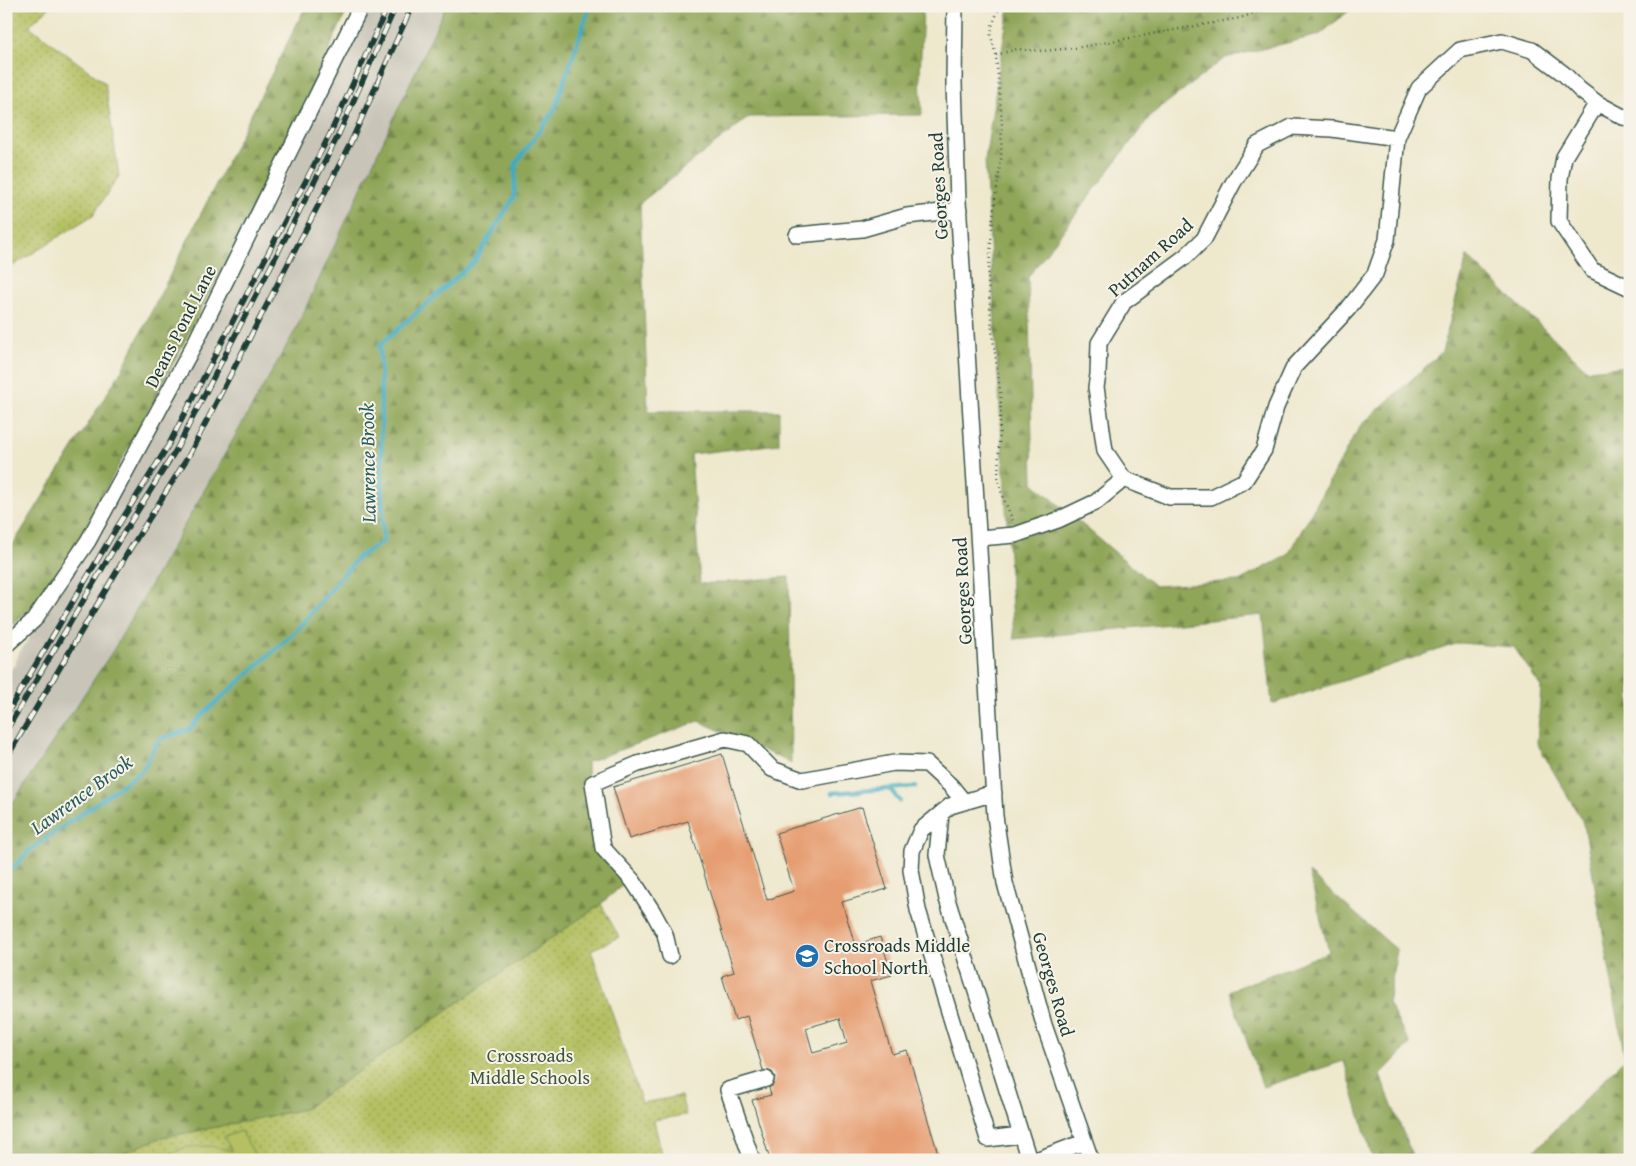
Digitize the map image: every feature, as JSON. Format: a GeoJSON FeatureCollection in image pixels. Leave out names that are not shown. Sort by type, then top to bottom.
{"type":"FeatureCollection","features":[{"type":"Feature","properties":{"kind":"street","name":"Deans Pond Lane"},"geometry":{"type":"LineString","coordinates":[[6,645],[34,620],[88,541],[195,343],[361,6]]}},
{"type":"Feature","properties":{"kind":"street","name":"Georges Road"},"geometry":{"type":"LineString","coordinates":[[956,6],[954,83],[959,210],[980,538],[995,816],[1005,884],[1044,1025],[1090,1160]]}},
{"type":"Feature","properties":{"kind":"street"},"geometry":{"type":"LineString","coordinates":[[980,538],[1015,535],[1058,520],[1096,502],[1124,479],[1170,497],[1211,497],[1244,480],[1264,450],[1276,407],[1294,366],[1348,309],[1375,274],[1387,240],[1396,138],[1419,88],[1460,50],[1502,41],[1532,50],[1564,74],[1596,103],[1624,117],[1630,118]]}},
{"type":"Feature","properties":{"kind":"street"},"geometry":{"type":"LineString","coordinates":[[1596,103],[1564,157],[1560,179],[1559,221],[1592,270],[1630,288]]}},
{"type":"Feature","properties":{"kind":"street","name":"Putnam Road"},"geometry":{"type":"LineString","coordinates":[[1124,479],[1105,451],[1096,386],[1099,343],[1124,302],[1185,257],[1204,239],[1233,183],[1257,145],[1292,128],[1332,129],[1396,138]]}},
{"type":"Feature","properties":{"kind":"street"},"geometry":{"type":"LineString","coordinates":[[797,235],[862,229],[907,216],[959,210]]}},
{"type":"Feature","properties":{"kind":"street"},"geometry":{"type":"LineString","coordinates":[[670,956],[665,934],[653,912],[633,881],[602,848],[594,783],[638,764],[725,739],[748,744],[772,769],[802,780],[894,763],[928,764],[951,786],[964,802]]}},
{"type":"Feature","properties":{"kind":"street"},"geometry":{"type":"LineString","coordinates":[[994,793],[950,806],[921,830],[912,851],[911,870],[918,910],[988,1139],[1020,1135]]}},
{"type":"Feature","properties":{"kind":"street"},"geometry":{"type":"LineString","coordinates":[[940,814],[937,855],[947,899],[1029,1160]]}},
{"type":"Feature","properties":{"kind":"street"},"geometry":{"type":"LineString","coordinates":[[752,1160],[728,1090],[766,1080]]}},
{"type":"Feature","properties":{"kind":"street"},"geometry":{"type":"LineString","coordinates":[[1036,1160],[1084,1142]]}},
{"type":"Feature","properties":{"kind":"path"},"geometry":{"type":"LineString","coordinates":[[1000,6],[992,26],[991,35],[996,55],[1002,120],[1001,159],[993,216],[988,281],[992,332],[1001,397],[998,476],[1000,489],[1013,520]]}},
{"type":"Feature","properties":{"kind":"path"},"geometry":{"type":"LineString","coordinates":[[996,55],[1018,49],[1042,51],[1075,48],[1240,18],[1274,6]]}},
{"type":"Feature","properties":{"kind":"shaded area"},"geometry":{"type":"Polygon","coordinates":[[[365,6],[446,6],[295,331],[114,649],[6,813],[6,673],[15,665],[19,653],[69,579],[198,344],[283,183],[365,6]]]}},
{"type":"Feature","properties":{"kind":"green space"},"geometry":{"type":"Polygon","coordinates":[[[6,6],[51,6],[29,26],[105,83],[119,176],[93,215],[6,270],[6,6]]]}},
{"type":"Feature","properties":{"kind":"green space"},"geometry":{"type":"Polygon","coordinates":[[[306,6],[349,6],[281,154],[162,385],[66,563],[29,610],[6,632],[6,551],[12,546],[123,368],[306,6]]]}},
{"type":"Feature","properties":{"kind":"green space"},"geometry":{"type":"Polygon","coordinates":[[[446,6],[923,6],[920,77],[922,115],[749,117],[640,203],[648,411],[779,411],[779,444],[691,454],[700,584],[789,577],[791,763],[699,721],[587,762],[588,813],[626,882],[601,904],[304,1109],[157,1139],[107,1160],[6,1160],[6,813],[114,649],[295,331],[446,6]]]}},
{"type":"Feature","properties":{"kind":"green space"},"geometry":{"type":"Polygon","coordinates":[[[1009,6],[1355,6],[1319,35],[1225,58],[1152,114],[1028,277],[1033,483],[1155,586],[1239,581],[1288,555],[1360,426],[1442,352],[1467,256],[1587,370],[1630,366],[1630,1160],[1526,1160],[1625,1058],[1584,824],[1537,743],[1541,687],[1514,647],[1459,643],[1272,704],[1263,615],[1014,639],[985,160],[1009,6]]]}},
{"type":"Feature","properties":{"kind":"green space"},"geometry":{"type":"Polygon","coordinates":[[[1309,873],[1397,950],[1388,1003],[1410,1044],[1380,1075],[1414,1160],[1373,1160],[1344,1061],[1263,1087],[1229,991],[1329,952],[1309,873]]]}},
{"type":"Feature","properties":{"kind":"green space","name":"Crossroads Middle Schools"},"geometry":{"type":"Polygon","coordinates":[[[601,904],[619,937],[591,950],[642,1103],[681,1096],[686,1115],[654,1120],[663,1160],[107,1160],[157,1139],[304,1109],[601,904]]]}},
{"type":"Feature","properties":{"kind":"green space"},"geometry":{"type":"Polygon","coordinates":[[[241,1131],[258,1160],[157,1160],[186,1147],[210,1146],[232,1151],[224,1137],[241,1131]]]}},
{"type":"Feature","properties":{"kind":"building","name":"Crossroads Middle School North"},"geometry":{"type":"Polygon","coordinates":[[[722,754],[767,900],[794,891],[776,833],[862,807],[887,889],[842,902],[855,945],[880,937],[892,975],[870,981],[892,1054],[907,1050],[940,1160],[770,1160],[752,1100],[771,1095],[769,1088],[773,1085],[775,1077],[772,1072],[763,1070],[747,1016],[735,1020],[722,976],[734,972],[688,821],[629,839],[613,787],[722,754]],[[840,1018],[806,1028],[813,1053],[847,1043],[840,1018]]]}},
{"type":"Feature","properties":{"kind":"waterway","name":"Lawrence Brook"},"geometry":{"type":"LineString","coordinates":[[6,875],[30,850],[142,771],[158,740],[190,729],[203,714],[296,631],[358,557],[383,542],[380,345],[474,262],[514,197],[516,163],[554,111],[590,6]]}},
{"type":"Feature","properties":{"kind":"waterway"},"geometry":{"type":"LineString","coordinates":[[832,793],[915,787]]}},
{"type":"Feature","properties":{"kind":"waterway"},"geometry":{"type":"LineString","coordinates":[[890,789],[900,801]]}},
{"type":"Feature","properties":{"kind":"railway"},"geometry":{"type":"LineString","coordinates":[[6,715],[111,537],[168,446],[330,134],[388,6]]}},
{"type":"Feature","properties":{"kind":"railway"},"geometry":{"type":"LineString","coordinates":[[6,731],[118,542],[176,450],[337,138],[396,6]]}},
{"type":"Feature","properties":{"kind":"railway"},"geometry":{"type":"LineString","coordinates":[[6,759],[130,549],[188,457],[350,144],[412,6]]}},
{"type":"Feature","properties":{"kind":"place","name":"Crossroads Middle School North"},"geometry":{"type":"Point","coordinates":[807,956]}}]}
